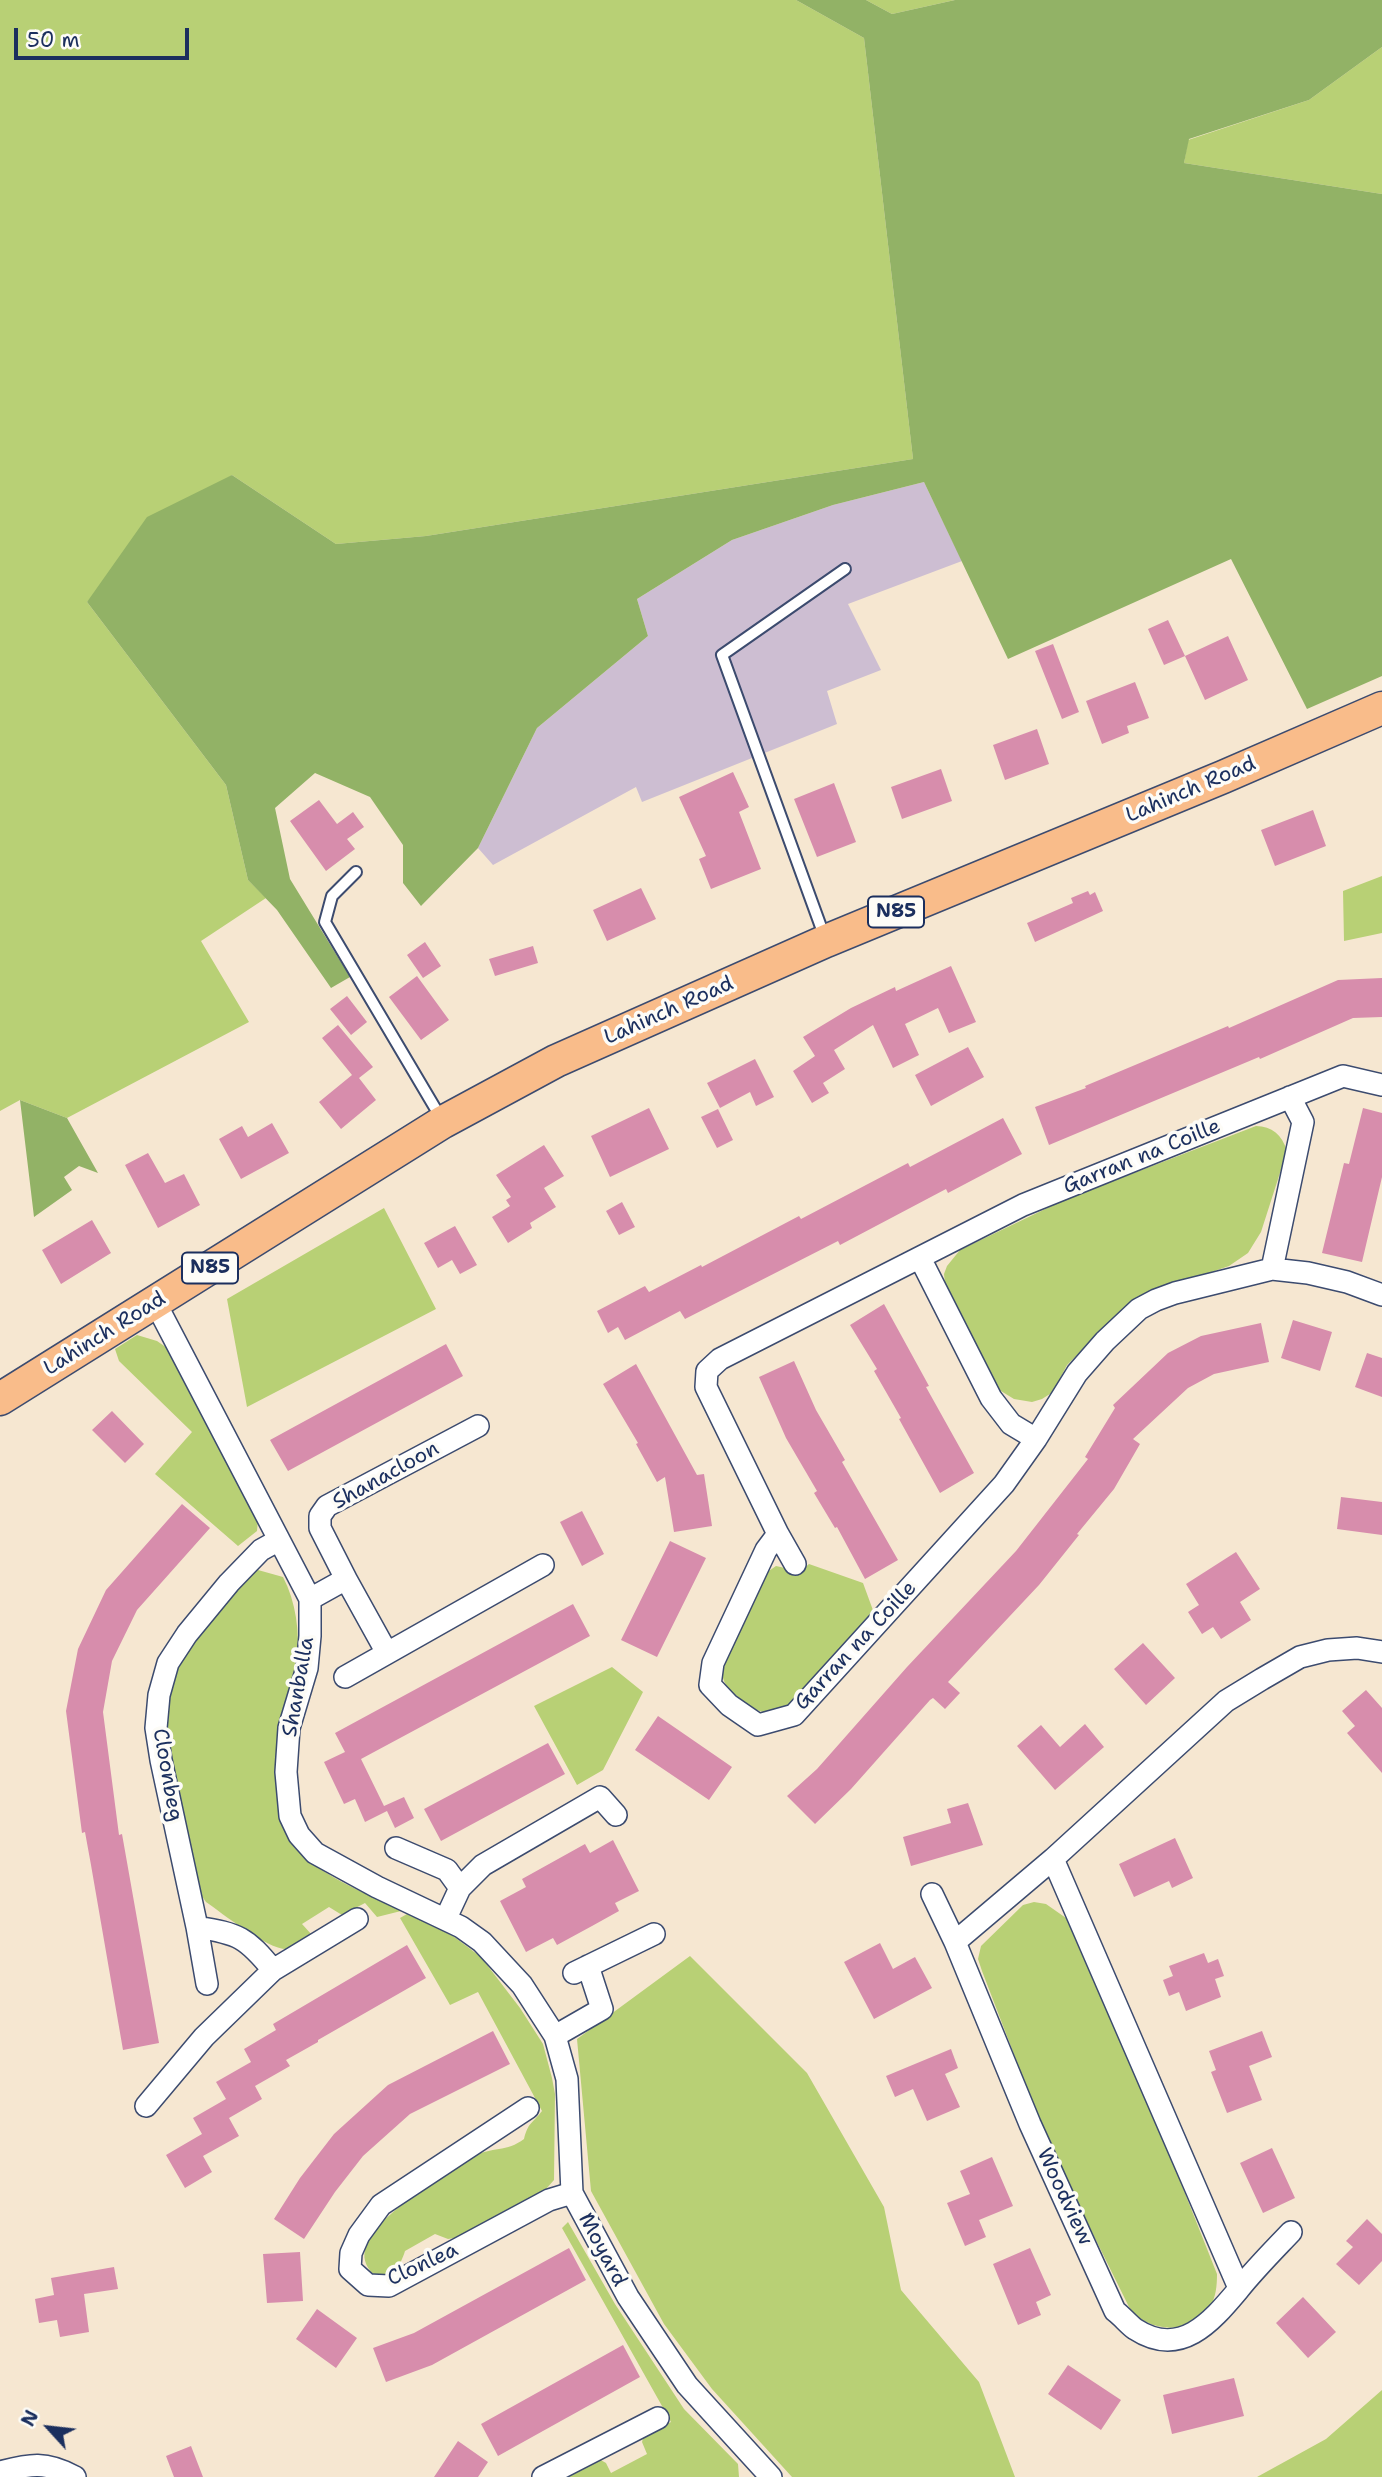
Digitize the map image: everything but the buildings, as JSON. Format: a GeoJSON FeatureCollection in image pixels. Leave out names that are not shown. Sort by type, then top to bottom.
{"type":"FeatureCollection","features":[{"type":"Feature","properties":{"kind":"main road","name":"Lahinch Road"},"geometry":{"type":"LineString","coordinates":[[0,1399],[443,1122],[556,1061],[826,941],[1223,777],[1382,708]]}},
{"type":"Feature","properties":{"kind":"street","name":"Garran na Coille"},"geometry":{"type":"LineString","coordinates":[[795,1564],[706,1387],[707,1371],[720,1359],[1023,1205],[1343,1076],[1382,1085]]}},
{"type":"Feature","properties":{"kind":"street"},"geometry":{"type":"LineString","coordinates":[[1272,1269],[1303,1122],[1290,1097]]}},
{"type":"Feature","properties":{"kind":"street"},"geometry":{"type":"LineString","coordinates":[[920,1258],[990,1398],[1012,1424],[1036,1439]]}},
{"type":"Feature","properties":{"kind":"street","name":"Garran na Coille"},"geometry":{"type":"LineString","coordinates":[[778,1534],[766,1550],[713,1663],[710,1685],[729,1705],[758,1725],[794,1715],[1004,1484],[1077,1373],[1105,1341],[1139,1309],[1175,1293],[1272,1269],[1334,1279],[1382,1295]]}},
{"type":"Feature","properties":{"kind":"street","name":"Shanballa"},"geometry":{"type":"LineString","coordinates":[[155,1302],[310,1599],[307,1668],[288,1739],[286,1772],[290,1816],[299,1835],[316,1853],[377,1887],[446,1918],[482,1942],[522,1985]]}},
{"type":"Feature","properties":{"kind":"street","name":"Shanacloon"},"geometry":{"type":"LineString","coordinates":[[387,1653],[320,1528],[320,1516],[327,1506],[478,1426]]}},
{"type":"Feature","properties":{"kind":"street","name":"Cloonbeg"},"geometry":{"type":"LineString","coordinates":[[207,1984],[161,1760],[156,1728],[159,1695],[168,1663],[187,1634],[229,1583],[261,1550],[279,1540]]}},
{"type":"Feature","properties":{"kind":"street"},"geometry":{"type":"LineString","coordinates":[[345,1677],[543,1565]]}},
{"type":"Feature","properties":{"kind":"street"},"geometry":{"type":"LineString","coordinates":[[310,1599],[345,1579]]}},
{"type":"Feature","properties":{"kind":"street"},"geometry":{"type":"LineString","coordinates":[[955,1942],[1226,1702],[1300,1657],[1357,1648],[1382,1651]]}},
{"type":"Feature","properties":{"kind":"street"},"geometry":{"type":"LineString","coordinates":[[446,1918],[460,1888],[483,1865],[600,1797],[617,1815]]}},
{"type":"Feature","properties":{"kind":"street"},"geometry":{"type":"LineString","coordinates":[[396,1848],[447,1870],[460,1888]]}},
{"type":"Feature","properties":{"kind":"street"},"geometry":{"type":"LineString","coordinates":[[1053,1858],[1239,2288]]}},
{"type":"Feature","properties":{"kind":"street","name":"Woodview"},"geometry":{"type":"LineString","coordinates":[[932,1894],[955,1942],[1030,2124],[1115,2311],[1135,2329],[1160,2340],[1181,2339],[1203,2328],[1222,2311],[1239,2288],[1290,2232]]}},
{"type":"Feature","properties":{"kind":"street"},"geometry":{"type":"LineString","coordinates":[[146,2106],[204,2037],[273,1970],[357,1919]]}},
{"type":"Feature","properties":{"kind":"street"},"geometry":{"type":"LineString","coordinates":[[197,1927],[231,1932],[254,1947],[273,1970]]}},
{"type":"Feature","properties":{"kind":"street"},"geometry":{"type":"LineString","coordinates":[[555,2036],[602,2008],[581,1969],[654,1934]]}},
{"type":"Feature","properties":{"kind":"street","name":"Moyard"},"geometry":{"type":"LineString","coordinates":[[522,1985],[555,2036],[567,2079],[572,2193],[628,2297],[687,2385],[771,2477]]}},
{"type":"Feature","properties":{"kind":"street","name":"Clonlea"},"geometry":{"type":"LineString","coordinates":[[528,2108],[381,2205],[359,2235],[351,2253],[350,2269],[368,2285],[389,2286],[550,2200],[572,2193]]}},
{"type":"Feature","properties":{"kind":"street"},"geometry":{"type":"LineString","coordinates":[[543,2477],[658,2418]]}},
{"type":"Feature","properties":{"kind":"street"},"geometry":{"type":"LineString","coordinates":[[0,2472],[32,2464],[52,2467],[75,2477]]}},
{"type":"Feature","properties":{"kind":"lane"},"geometry":{"type":"LineString","coordinates":[[826,941],[722,654],[845,569]]}},
{"type":"Feature","properties":{"kind":"lane"},"geometry":{"type":"LineString","coordinates":[[356,872],[332,896],[325,922],[443,1122]]}},
{"type":"Feature","properties":{"kind":"shaded area"},"geometry":{"type":"Polygon","coordinates":[[[924,482],[962,561],[848,604],[881,670],[827,691],[837,724],[642,802],[636,787],[493,865],[478,848],[537,728],[648,636],[637,599],[732,540],[833,505],[924,482]]]}},
{"type":"Feature","properties":{"kind":"green space"},"geometry":{"type":"Polygon","coordinates":[[[0,0],[796,0],[864,38],[913,459],[426,536],[336,544],[232,475],[87,602],[226,785],[248,880],[266,898],[201,941],[249,1022],[67,1118],[20,1100],[0,1111],[0,0]]]}},
{"type":"Feature","properties":{"kind":"green space"},"geometry":{"type":"Polygon","coordinates":[[[796,0],[866,0],[892,14],[955,0],[1382,0],[1382,47],[1309,100],[1189,139],[1184,163],[1382,194],[1382,676],[1307,709],[1231,559],[1008,659],[924,482],[833,505],[732,540],[637,599],[648,636],[537,728],[478,848],[421,906],[403,883],[403,845],[370,797],[315,773],[275,808],[290,879],[350,977],[331,988],[277,910],[248,880],[226,785],[87,602],[147,517],[232,475],[336,544],[426,536],[913,459],[864,38],[796,0]]]}},
{"type":"Feature","properties":{"kind":"green space"},"geometry":{"type":"Polygon","coordinates":[[[866,0],[955,0],[892,14],[866,0]]]}},
{"type":"Feature","properties":{"kind":"green space"},"geometry":{"type":"Polygon","coordinates":[[[1382,47],[1382,194],[1184,163],[1188,140],[1309,100],[1382,47]]]}},
{"type":"Feature","properties":{"kind":"green space"},"geometry":{"type":"Polygon","coordinates":[[[1382,876],[1382,933],[1344,941],[1343,891],[1382,876]]]}},
{"type":"Feature","properties":{"kind":"green space"},"geometry":{"type":"Polygon","coordinates":[[[20,1100],[67,1118],[98,1173],[79,1166],[64,1177],[72,1190],[34,1217],[20,1100]]]}},
{"type":"Feature","properties":{"kind":"green space"},"geometry":{"type":"Polygon","coordinates":[[[1256,1126],[1276,1132],[1287,1151],[1261,1232],[1248,1253],[1229,1266],[1153,1292],[1126,1307],[1067,1365],[1053,1392],[1042,1399],[1032,1402],[1014,1399],[996,1388],[945,1283],[947,1266],[960,1250],[1064,1200],[1256,1126]]]}},
{"type":"Feature","properties":{"kind":"green space"},"geometry":{"type":"Polygon","coordinates":[[[384,1208],[436,1309],[247,1407],[227,1299],[384,1208]]]}},
{"type":"Feature","properties":{"kind":"green space"},"geometry":{"type":"Polygon","coordinates":[[[137,1335],[157,1341],[170,1350],[258,1519],[257,1531],[238,1546],[155,1474],[192,1432],[119,1361],[115,1349],[137,1335]]]}},
{"type":"Feature","properties":{"kind":"green space"},"geometry":{"type":"Polygon","coordinates":[[[809,1564],[863,1583],[874,1613],[788,1705],[775,1711],[761,1711],[744,1702],[726,1685],[723,1678],[727,1658],[766,1573],[776,1566],[785,1568],[795,1576],[809,1564]]]}},
{"type":"Feature","properties":{"kind":"green space"},"geometry":{"type":"Polygon","coordinates":[[[258,1570],[283,1577],[294,1607],[297,1628],[297,1661],[285,1701],[276,1762],[278,1803],[289,1839],[299,1852],[321,1869],[401,1911],[377,1917],[365,1903],[342,1915],[329,1907],[302,1924],[312,1935],[298,1946],[288,1949],[269,1944],[246,1930],[206,1902],[199,1892],[166,1735],[166,1717],[174,1674],[187,1645],[248,1577],[258,1570]]]}},
{"type":"Feature","properties":{"kind":"green space"},"geometry":{"type":"Polygon","coordinates":[[[612,1667],[643,1692],[603,1770],[577,1785],[534,1706],[612,1667]]]}},
{"type":"Feature","properties":{"kind":"green space"},"geometry":{"type":"Polygon","coordinates":[[[1034,1902],[1046,1904],[1066,1918],[1146,2095],[1217,2274],[1216,2291],[1210,2307],[1192,2323],[1181,2327],[1169,2328],[1147,2322],[1129,2307],[1048,2143],[982,1971],[978,1959],[981,1946],[1023,1905],[1034,1902]]]}},
{"type":"Feature","properties":{"kind":"green space"},"geometry":{"type":"Polygon","coordinates":[[[407,1914],[453,1936],[481,1957],[520,2008],[543,2044],[555,2094],[554,2180],[546,2189],[461,2237],[448,2239],[435,2234],[405,2251],[392,2272],[377,2277],[366,2264],[365,2250],[371,2236],[382,2222],[412,2197],[474,2156],[511,2146],[524,2139],[529,2126],[542,2111],[478,1992],[450,2005],[400,1918],[407,1914]]]}},
{"type":"Feature","properties":{"kind":"green space"},"geometry":{"type":"Polygon","coordinates":[[[690,1956],[807,2073],[884,2207],[901,2290],[979,2382],[1015,2477],[792,2477],[712,2389],[664,2324],[591,2191],[577,2039],[690,1956]]]}},
{"type":"Feature","properties":{"kind":"green space"},"geometry":{"type":"Polygon","coordinates":[[[568,2222],[615,2304],[684,2409],[738,2464],[739,2477],[568,2477],[599,2459],[606,2463],[611,2473],[647,2454],[642,2442],[644,2435],[671,2422],[562,2228],[568,2222]]]}},
{"type":"Feature","properties":{"kind":"green space"},"geometry":{"type":"Polygon","coordinates":[[[1382,2390],[1382,2477],[1257,2477],[1326,2439],[1382,2390]]]}}]}
